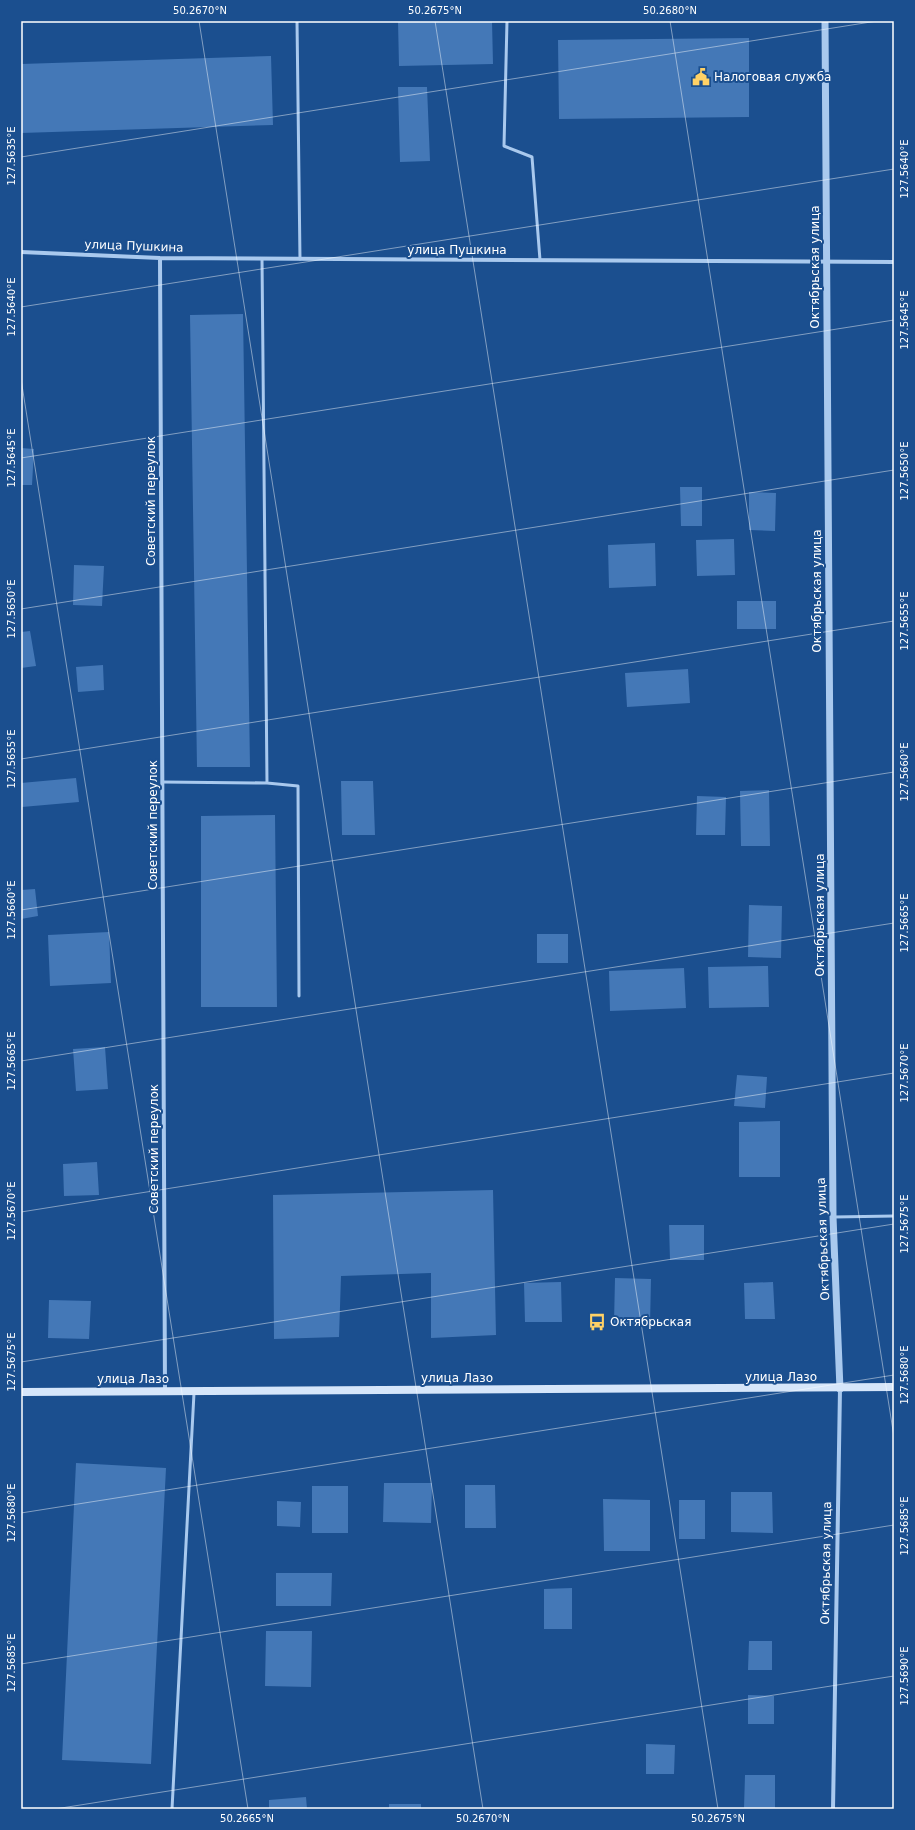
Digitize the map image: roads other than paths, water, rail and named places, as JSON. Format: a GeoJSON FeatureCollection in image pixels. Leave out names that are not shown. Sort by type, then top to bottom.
{"type":"FeatureCollection","features":[{"type":"Feature","properties":{"kind":"main road","name":"улица Лазо"},"geometry":{"type":"LineString","coordinates":[[21,1392],[840,1389],[894,1387]]}},
{"type":"Feature","properties":{"kind":"street","name":"Октябрьская улица"},"geometry":{"type":"LineString","coordinates":[[825,21],[833,1217],[840,1389],[833,1809]]}},
{"type":"Feature","properties":{"kind":"street","name":"улица Пушкина"},"geometry":{"type":"LineString","coordinates":[[21,252],[160,258],[894,262]]}},
{"type":"Feature","properties":{"kind":"street","name":"Советский переулок"},"geometry":{"type":"LineString","coordinates":[[160,258],[165,1391]]}},
{"type":"Feature","properties":{"kind":"lane"},"geometry":{"type":"LineString","coordinates":[[297,21],[300,259]]}},
{"type":"Feature","properties":{"kind":"lane"},"geometry":{"type":"LineString","coordinates":[[507,21],[504,146],[532,157],[540,260]]}},
{"type":"Feature","properties":{"kind":"lane"},"geometry":{"type":"LineString","coordinates":[[262,258],[267,783]]}},
{"type":"Feature","properties":{"kind":"lane"},"geometry":{"type":"LineString","coordinates":[[163,782],[267,783],[298,786],[299,996]]}},
{"type":"Feature","properties":{"kind":"lane"},"geometry":{"type":"LineString","coordinates":[[833,1217],[894,1216]]}},
{"type":"Feature","properties":{"kind":"lane"},"geometry":{"type":"LineString","coordinates":[[172,1809],[194,1391]]}},
{"type":"Feature","properties":{"kind":"place","name":"Налоговая служба"},"geometry":{"type":"Point","coordinates":[701,77]}},
{"type":"Feature","properties":{"kind":"place","name":"Октябрьская"},"geometry":{"type":"Point","coordinates":[597,1322]}}]}
